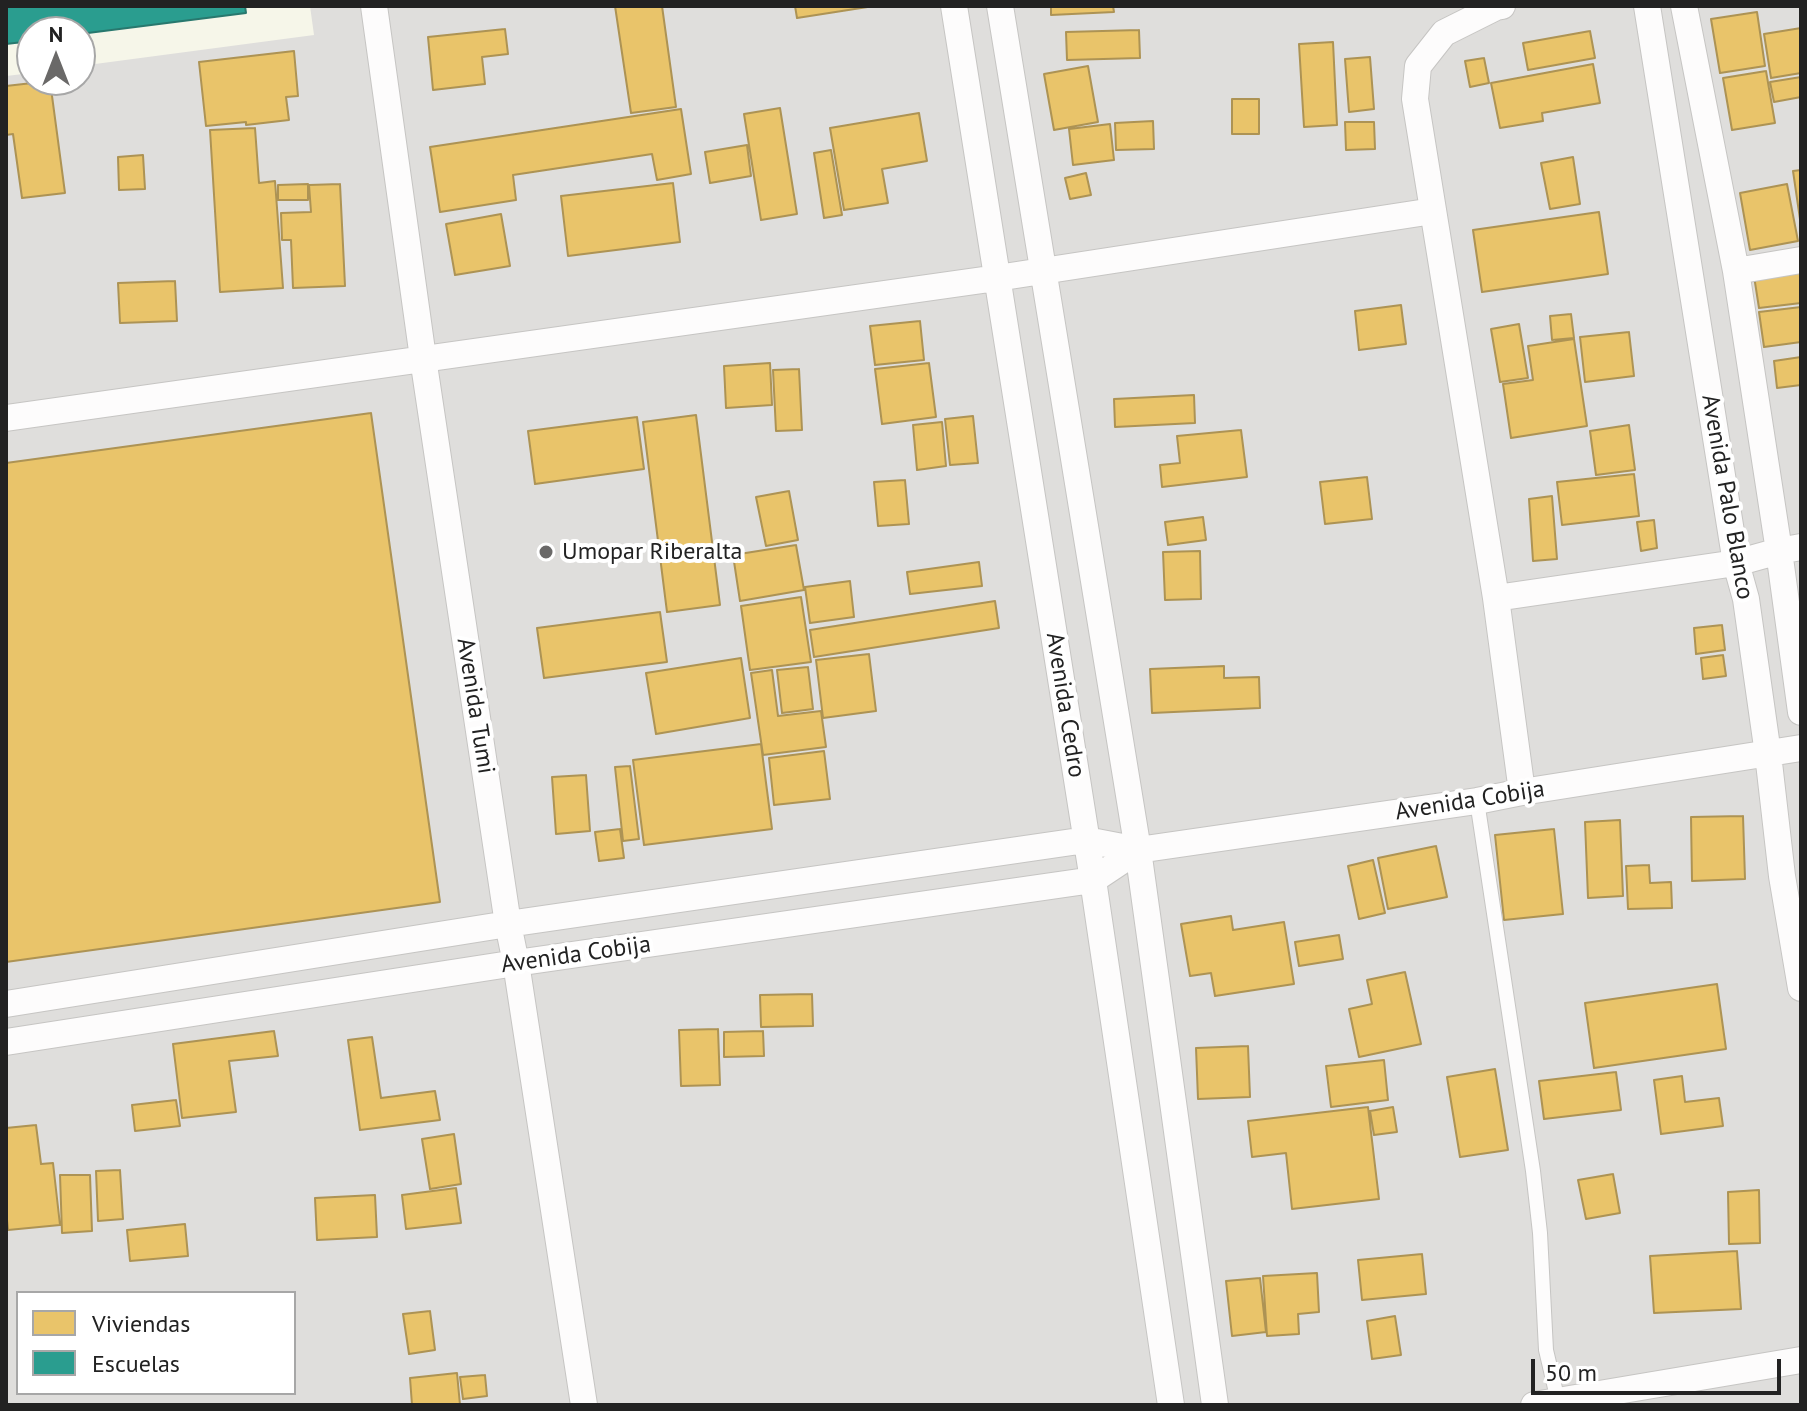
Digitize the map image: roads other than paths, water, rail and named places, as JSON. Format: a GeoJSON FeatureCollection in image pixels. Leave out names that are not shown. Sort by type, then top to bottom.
{"type":"FeatureCollection","features":[{"type":"Feature","properties":{"kind":"street","name":"Avenida Tumi"},"geometry":{"type":"LineString","coordinates":[[374,6],[423,358],[584,1405]]}},
{"type":"Feature","properties":{"kind":"street","name":"Avenida Cedro"},"geometry":{"type":"LineString","coordinates":[[954,6],[1093,880],[1171,1405]]}},
{"type":"Feature","properties":{"kind":"street","name":"Avenida Cedro"},"geometry":{"type":"LineString","coordinates":[[1000,6],[1138,850],[1215,1405]]}},
{"type":"Feature","properties":{"kind":"street"},"geometry":{"type":"LineString","coordinates":[[1502,6],[1444,33],[1418,66],[1415,99],[1496,598],[1522,792]]}},
{"type":"Feature","properties":{"kind":"street","name":"Avenida Palo Blanco"},"geometry":{"type":"LineString","coordinates":[[1647,6],[1736,563],[1746,599],[1782,876],[1801,988]]}},
{"type":"Feature","properties":{"kind":"street","name":"Avenida Palo Blanco"},"geometry":{"type":"LineString","coordinates":[[1684,6],[1790,549],[1801,712]]}},
{"type":"Feature","properties":{"kind":"street"},"geometry":{"type":"LineString","coordinates":[[6,418],[997,278],[1433,211]]}},
{"type":"Feature","properties":{"kind":"street"},"geometry":{"type":"LineString","coordinates":[[1736,271],[1801,260]]}},
{"type":"Feature","properties":{"kind":"street"},"geometry":{"type":"LineString","coordinates":[[1496,598],[1736,563],[1790,549]]}},
{"type":"Feature","properties":{"kind":"street"},"geometry":{"type":"LineString","coordinates":[[1746,599],[1793,590]]}},
{"type":"Feature","properties":{"kind":"street","name":"Avenida Cobija"},"geometry":{"type":"LineString","coordinates":[[6,1004],[508,924],[1086,840],[1138,850],[1477,801],[1801,748]]}},
{"type":"Feature","properties":{"kind":"street","name":"Avenida Cobija"},"geometry":{"type":"LineString","coordinates":[[6,1042],[516,963],[1093,880],[1138,850]]}},
{"type":"Feature","properties":{"kind":"street"},"geometry":{"type":"LineString","coordinates":[[1546,1403],[1801,1360]]}},
{"type":"Feature","properties":{"kind":"lane"},"geometry":{"type":"LineString","coordinates":[[1477,801],[1533,1171],[1540,1233],[1546,1403]]}},
{"type":"Feature","properties":{"kind":"place","name":"Umopar Riberalta"},"geometry":{"type":"Point","coordinates":[546,552]}}]}
